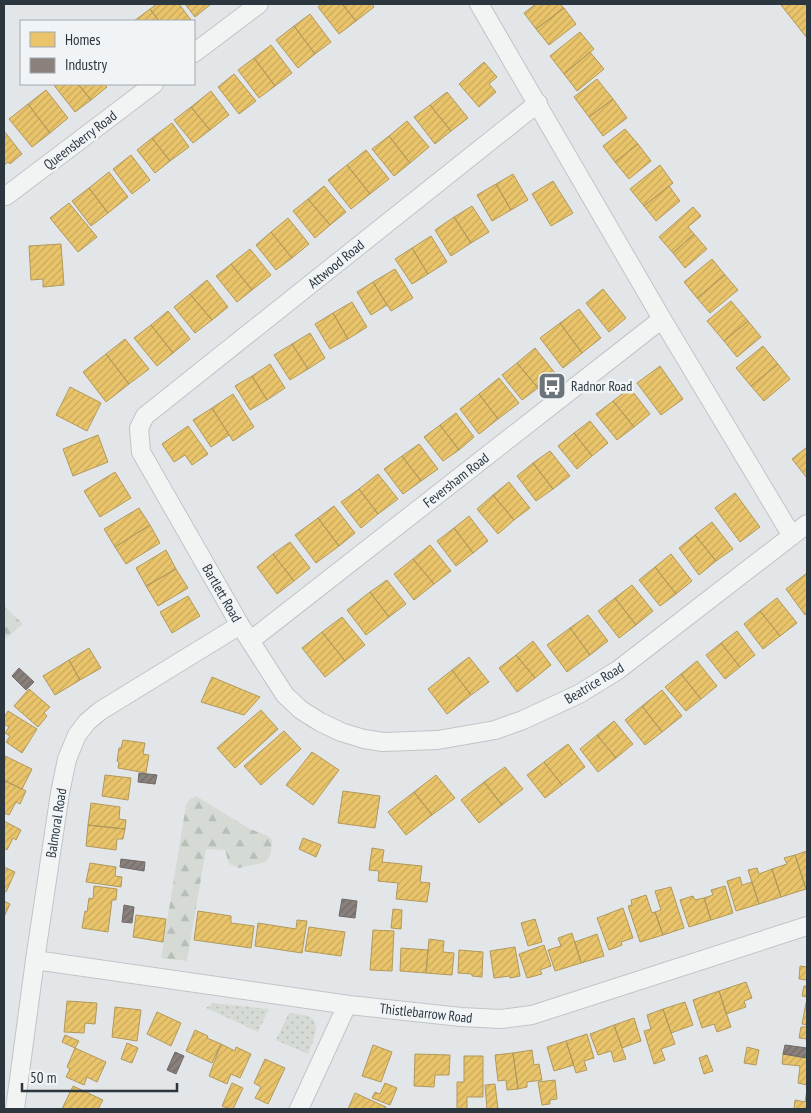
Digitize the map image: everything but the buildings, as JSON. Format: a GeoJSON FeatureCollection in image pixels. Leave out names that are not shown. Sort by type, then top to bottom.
{"type":"FeatureCollection","features":[{"type":"Feature","properties":{"kind":"street"},"geometry":{"type":"LineString","coordinates":[[195,53],[259,4]]}},
{"type":"Feature","properties":{"kind":"street"},"geometry":{"type":"LineString","coordinates":[[479,4],[662,319],[792,536]]}},
{"type":"Feature","properties":{"kind":"street","name":"Queensberry Road"},"geometry":{"type":"LineString","coordinates":[[6,196],[153,85]]}},
{"type":"Feature","properties":{"kind":"street","name":"Attwood Road"},"geometry":{"type":"LineString","coordinates":[[139,428],[145,416],[538,103]]}},
{"type":"Feature","properties":{"kind":"street","name":"Feversham Road"},"geometry":{"type":"LineString","coordinates":[[250,641],[662,319]]}},
{"type":"Feature","properties":{"kind":"street","name":"Bartlett Road"},"geometry":{"type":"LineString","coordinates":[[139,428],[141,452],[240,625],[285,695],[320,722],[341,732]]}},
{"type":"Feature","properties":{"kind":"street","name":"Beatrice Road"},"geometry":{"type":"LineString","coordinates":[[341,732],[383,742],[438,740],[495,730],[539,713],[579,694],[618,670],[807,524]]}},
{"type":"Feature","properties":{"kind":"street","name":"Balmoral Road"},"geometry":{"type":"LineString","coordinates":[[15,1109],[60,793],[67,759],[77,735],[87,722],[116,700],[240,625]]}},
{"type":"Feature","properties":{"kind":"street","name":"Thistlebarrow Road"},"geometry":{"type":"LineString","coordinates":[[35,960],[347,1005],[469,1018],[500,1019],[532,1015],[807,926]]}},
{"type":"Feature","properties":{"kind":"street"},"geometry":{"type":"LineString","coordinates":[[299,1109],[347,1005]]}},
{"type":"Feature","properties":{"kind":"green space"},"geometry":{"type":"Polygon","coordinates":[[[4,606],[23,624],[4,640],[4,606]]]}},
{"type":"Feature","properties":{"kind":"green space"},"geometry":{"type":"Polygon","coordinates":[[[196,796],[250,829],[266,835],[272,840],[271,854],[266,862],[239,868],[229,864],[225,850],[206,849],[187,961],[161,958],[186,805],[189,800],[196,796]]]}},
{"type":"Feature","properties":{"kind":"green space"},"geometry":{"type":"Polygon","coordinates":[[[213,1003],[269,1009],[258,1032],[206,1008],[213,1003]]]}},
{"type":"Feature","properties":{"kind":"green space"},"geometry":{"type":"Polygon","coordinates":[[[289,1013],[309,1017],[316,1024],[316,1030],[308,1054],[276,1040],[289,1013]]]}},
{"type":"Feature","properties":{"kind":"place","name":"Radnor Road"},"geometry":{"type":"Point","coordinates":[552,386]}}]}
